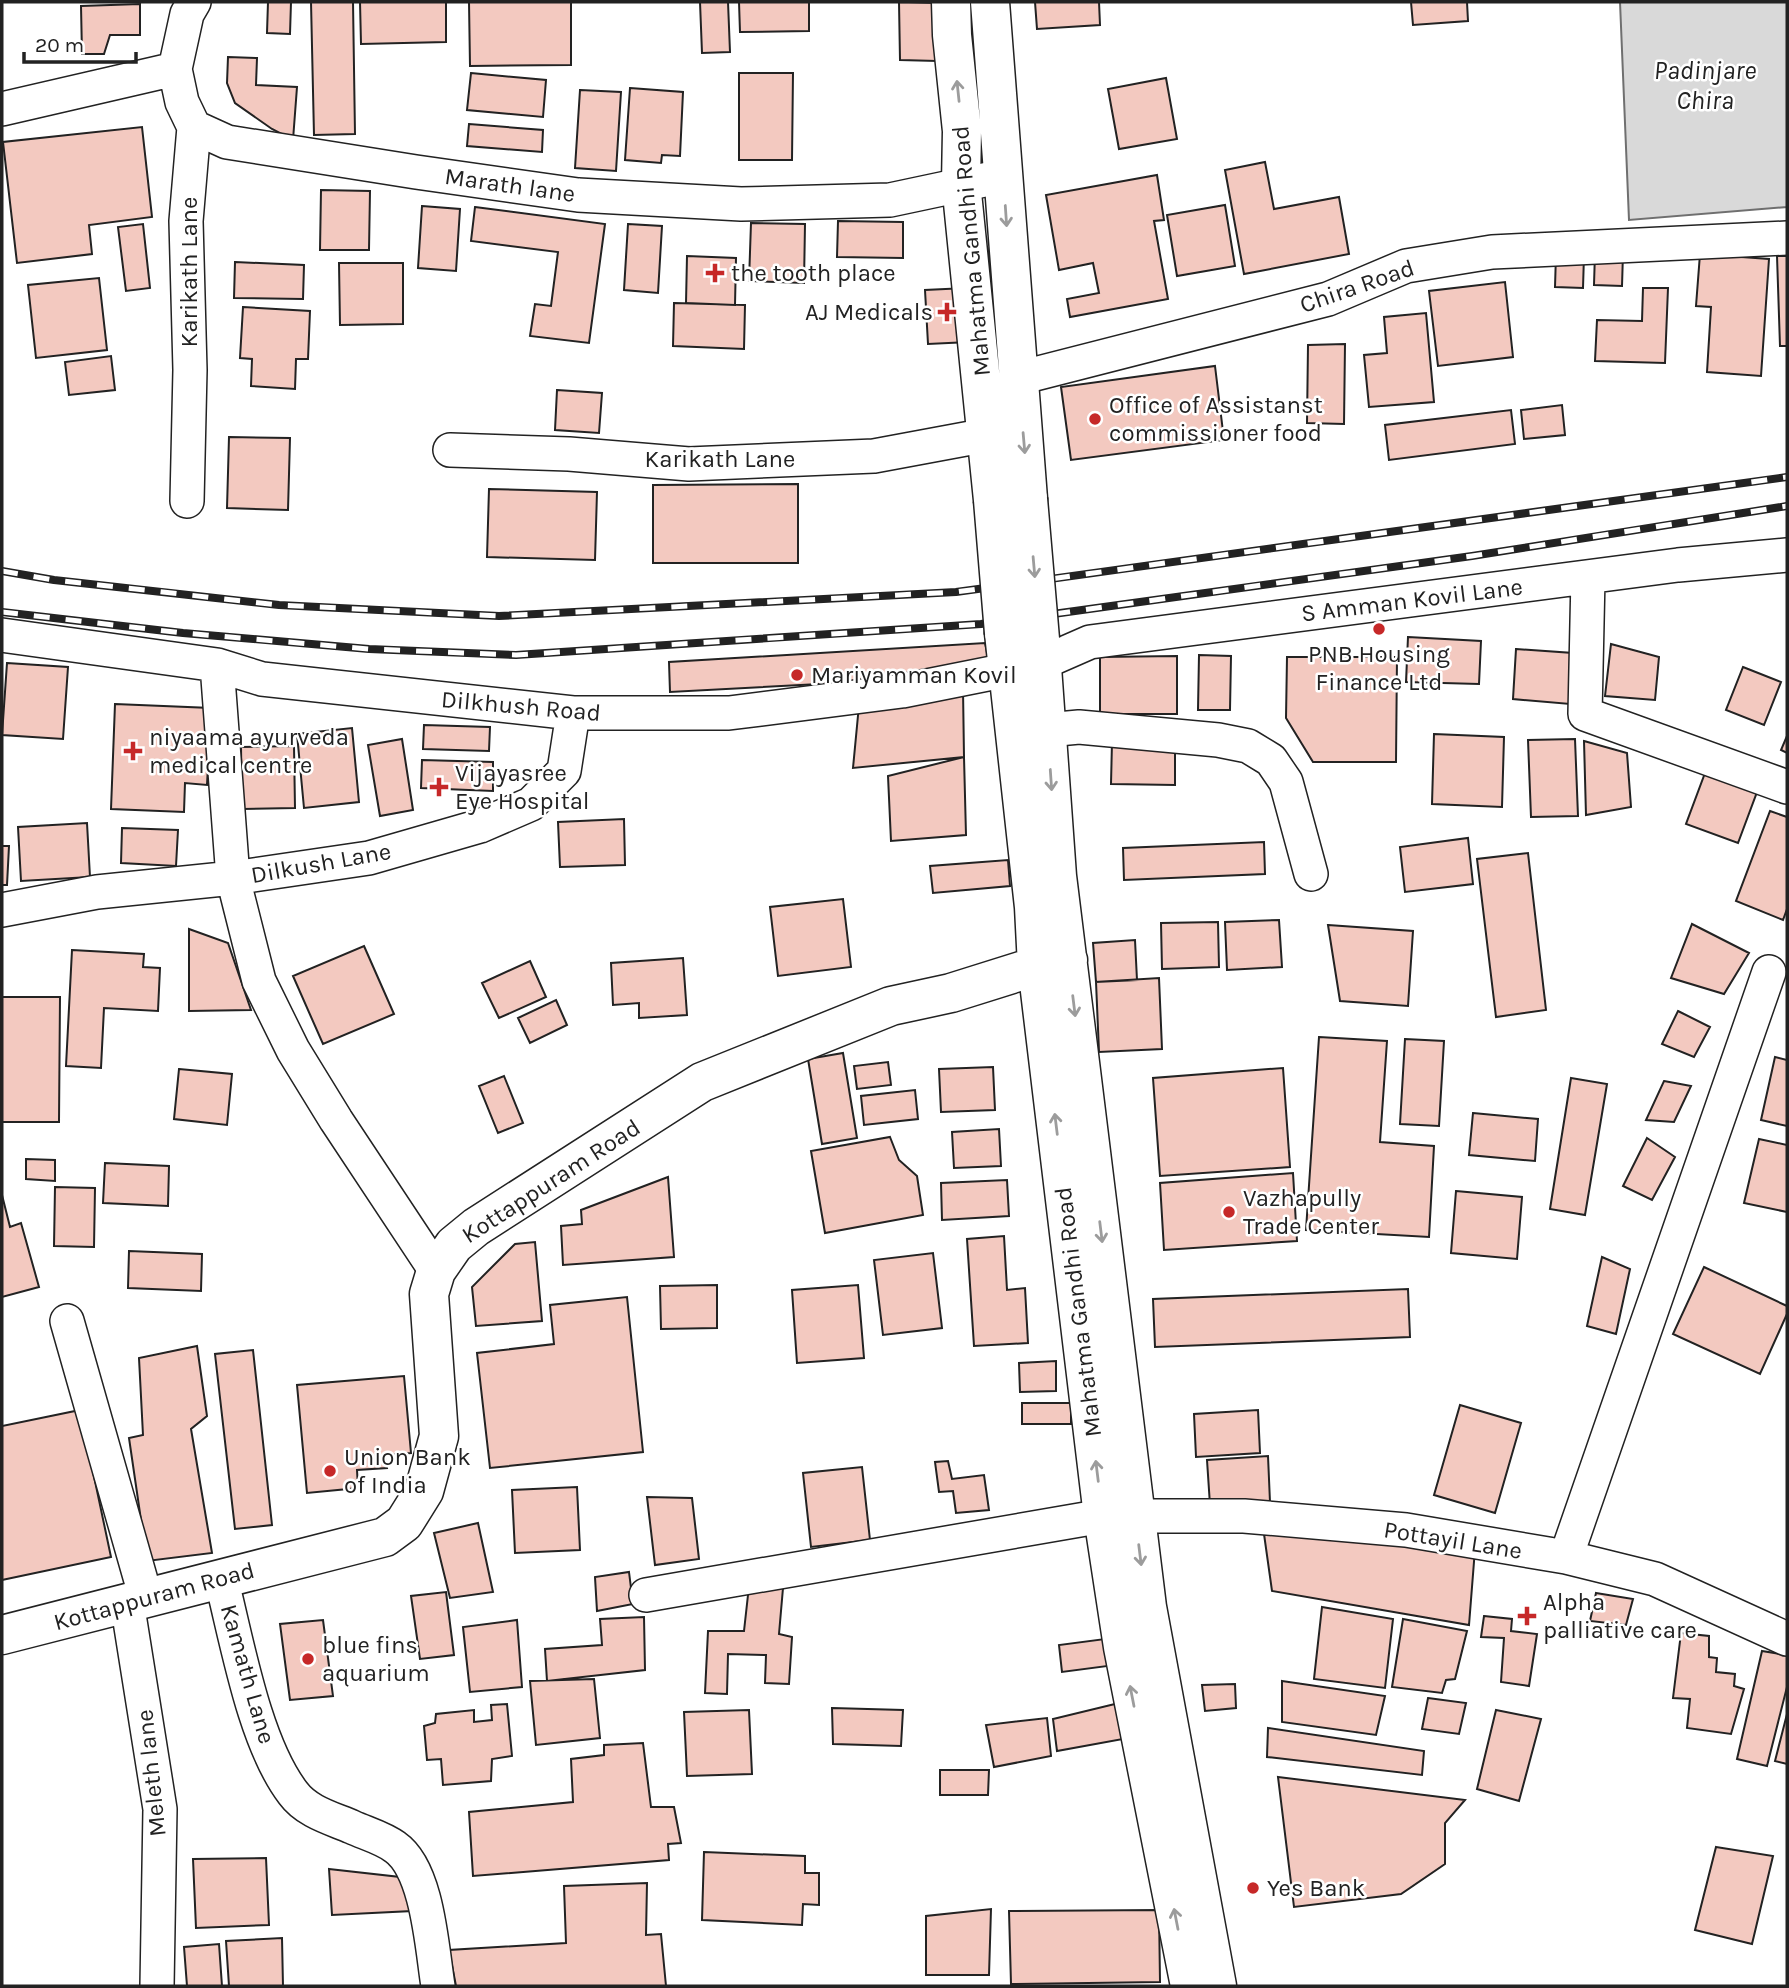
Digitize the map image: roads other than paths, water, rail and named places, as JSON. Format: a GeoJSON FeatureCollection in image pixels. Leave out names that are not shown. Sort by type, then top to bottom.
{"type":"FeatureCollection","features":[{"type":"Feature","properties":{"kind":"main road","name":"Mahatma Gandhi Road"},"geometry":{"type":"LineString","coordinates":[[951,2],[962,131],[961,183],[987,435],[1011,500]]}},
{"type":"Feature","properties":{"kind":"main road","name":"Mahatma Gandhi Road"},"geometry":{"type":"LineString","coordinates":[[990,2],[1019,378],[1011,500]]}},
{"type":"Feature","properties":{"kind":"main road"},"geometry":{"type":"LineString","coordinates":[[1011,500],[1024,651]]}},
{"type":"Feature","properties":{"kind":"main road","name":"Mahatma Gandhi Road"},"geometry":{"type":"LineString","coordinates":[[1024,651],[1047,730],[1058,876],[1053,963],[1119,1517],[1123,1647],[1190,1986]]}},
{"type":"Feature","properties":{"kind":"main road","name":"Mahatma Gandhi Road"},"geometry":{"type":"LineString","coordinates":[[1024,651],[1034,907],[1053,963]]}},
{"type":"Feature","properties":{"kind":"main road","name":"Kottappuram Road"},"geometry":{"type":"LineString","coordinates":[[2,1635],[385,1537],[404,1523],[424,1491],[439,1436],[429,1294],[436,1271],[454,1245],[477,1227],[702,1082],[891,1006],[951,993],[1053,963]]}},
{"type":"Feature","properties":{"kind":"main road","name":"Mahatma Gandhi Road"},"geometry":{"type":"LineString","coordinates":[[1119,1517],[1147,1607],[1217,1986]]}},
{"type":"Feature","properties":{"kind":"street"},"geometry":{"type":"LineString","coordinates":[[194,2],[187,14],[175,69],[182,102],[194,127]]}},
{"type":"Feature","properties":{"kind":"street"},"geometry":{"type":"LineString","coordinates":[[2,109],[175,69]]}},
{"type":"Feature","properties":{"kind":"street","name":"Marath lane"},"geometry":{"type":"LineString","coordinates":[[194,127],[227,142],[578,195],[741,204],[890,200],[1003,176]]}},
{"type":"Feature","properties":{"kind":"street","name":"Karikath Lane"},"geometry":{"type":"LineString","coordinates":[[187,501],[190,370],[186,221],[194,127]]}},
{"type":"Feature","properties":{"kind":"street","name":"Chira Road"},"geometry":{"type":"LineString","coordinates":[[1019,378],[1328,299],[1406,266],[1492,252],[1787,238]]}},
{"type":"Feature","properties":{"kind":"street","name":"Karikath Lane"},"geometry":{"type":"LineString","coordinates":[[450,450],[569,454],[689,464],[874,456],[987,435]]}},
{"type":"Feature","properties":{"kind":"street","name":"S Amman Kovil Lane"},"geometry":{"type":"LineString","coordinates":[[1024,651],[1678,565],[1787,555]]}},
{"type":"Feature","properties":{"kind":"street"},"geometry":{"type":"LineString","coordinates":[[1588,577],[1585,714],[1787,787]]}},
{"type":"Feature","properties":{"kind":"street","name":"Dilkhush Road"},"geometry":{"type":"LineString","coordinates":[[2,635],[217,665],[262,679],[573,713],[729,713],[902,691],[1024,651]]}},
{"type":"Feature","properties":{"kind":"street"},"geometry":{"type":"LineString","coordinates":[[217,665],[233,878],[259,981],[293,1050],[436,1271]]}},
{"type":"Feature","properties":{"kind":"street","name":"Dilkush Lane"},"geometry":{"type":"LineString","coordinates":[[2,910],[97,892],[233,878],[369,858],[480,826],[531,804],[564,771],[573,713]]}},
{"type":"Feature","properties":{"kind":"street"},"geometry":{"type":"LineString","coordinates":[[1047,730],[1079,727],[1218,740],[1248,747],[1271,760],[1286,782],[1311,874]]}},
{"type":"Feature","properties":{"kind":"street"},"geometry":{"type":"LineString","coordinates":[[1566,1558],[1769,972]]}},
{"type":"Feature","properties":{"kind":"street","name":"Meleth lane"},"geometry":{"type":"LineString","coordinates":[[67,1321],[137,1600],[160,1810],[157,1986]]}},
{"type":"Feature","properties":{"kind":"street","name":"Pottayil Lane"},"geometry":{"type":"LineString","coordinates":[[646,1595],[1119,1517],[1244,1516],[1406,1530],[1566,1558],[1654,1579],[1787,1640]]}},
{"type":"Feature","properties":{"kind":"street","name":"Kamath Lane"},"geometry":{"type":"LineString","coordinates":[[221,1577],[248,1688],[272,1757],[293,1794],[313,1812],[396,1847],[403,1856],[424,1894],[438,1986]]}},
{"type":"Feature","properties":{"kind":"water","name":"Padinjare Chira"},"geometry":{"type":"Polygon","coordinates":[[[1620,2],[1787,2],[1787,207],[1629,220],[1620,2]]]}},
{"type":"Feature","properties":{"kind":"railway"},"geometry":{"type":"LineString","coordinates":[[2,571],[54,580],[279,605],[499,616],[956,592],[1787,477]]}},
{"type":"Feature","properties":{"kind":"railway"},"geometry":{"type":"LineString","coordinates":[[2,612],[183,633],[369,649],[516,655],[981,624],[1472,556],[1787,506]]}},
{"type":"Feature","properties":{"kind":"place","name":"the tooth place"},"geometry":{"type":"Point","coordinates":[715,273]}},
{"type":"Feature","properties":{"kind":"place","name":"AJ Medicals"},"geometry":{"type":"Point","coordinates":[947,312]}},
{"type":"Feature","properties":{"kind":"place","name":"Office of Assistanst commissioner food"},"geometry":{"type":"Point","coordinates":[1095,419]}},
{"type":"Feature","properties":{"kind":"place","name":"PNB Housing Finance Ltd"},"geometry":{"type":"Point","coordinates":[1379,629]}},
{"type":"Feature","properties":{"kind":"place","name":"Mariyamman Kovil"},"geometry":{"type":"Point","coordinates":[797,675]}},
{"type":"Feature","properties":{"kind":"place","name":"niyaama ayurveda medical centre"},"geometry":{"type":"Point","coordinates":[133,751]}},
{"type":"Feature","properties":{"kind":"place","name":"Vijayasree Eye Hospital"},"geometry":{"type":"Point","coordinates":[439,787]}},
{"type":"Feature","properties":{"kind":"place","name":"Vazhapully Trade Center"},"geometry":{"type":"Point","coordinates":[1229,1212]}},
{"type":"Feature","properties":{"kind":"place","name":"Union Bank of India"},"geometry":{"type":"Point","coordinates":[330,1471]}},
{"type":"Feature","properties":{"kind":"place","name":"Alpha palliative care"},"geometry":{"type":"Point","coordinates":[1527,1616]}},
{"type":"Feature","properties":{"kind":"place","name":"blue fins aquarium"},"geometry":{"type":"Point","coordinates":[308,1659]}},
{"type":"Feature","properties":{"kind":"place","name":"Yes Bank"},"geometry":{"type":"Point","coordinates":[1253,1888]}}]}
